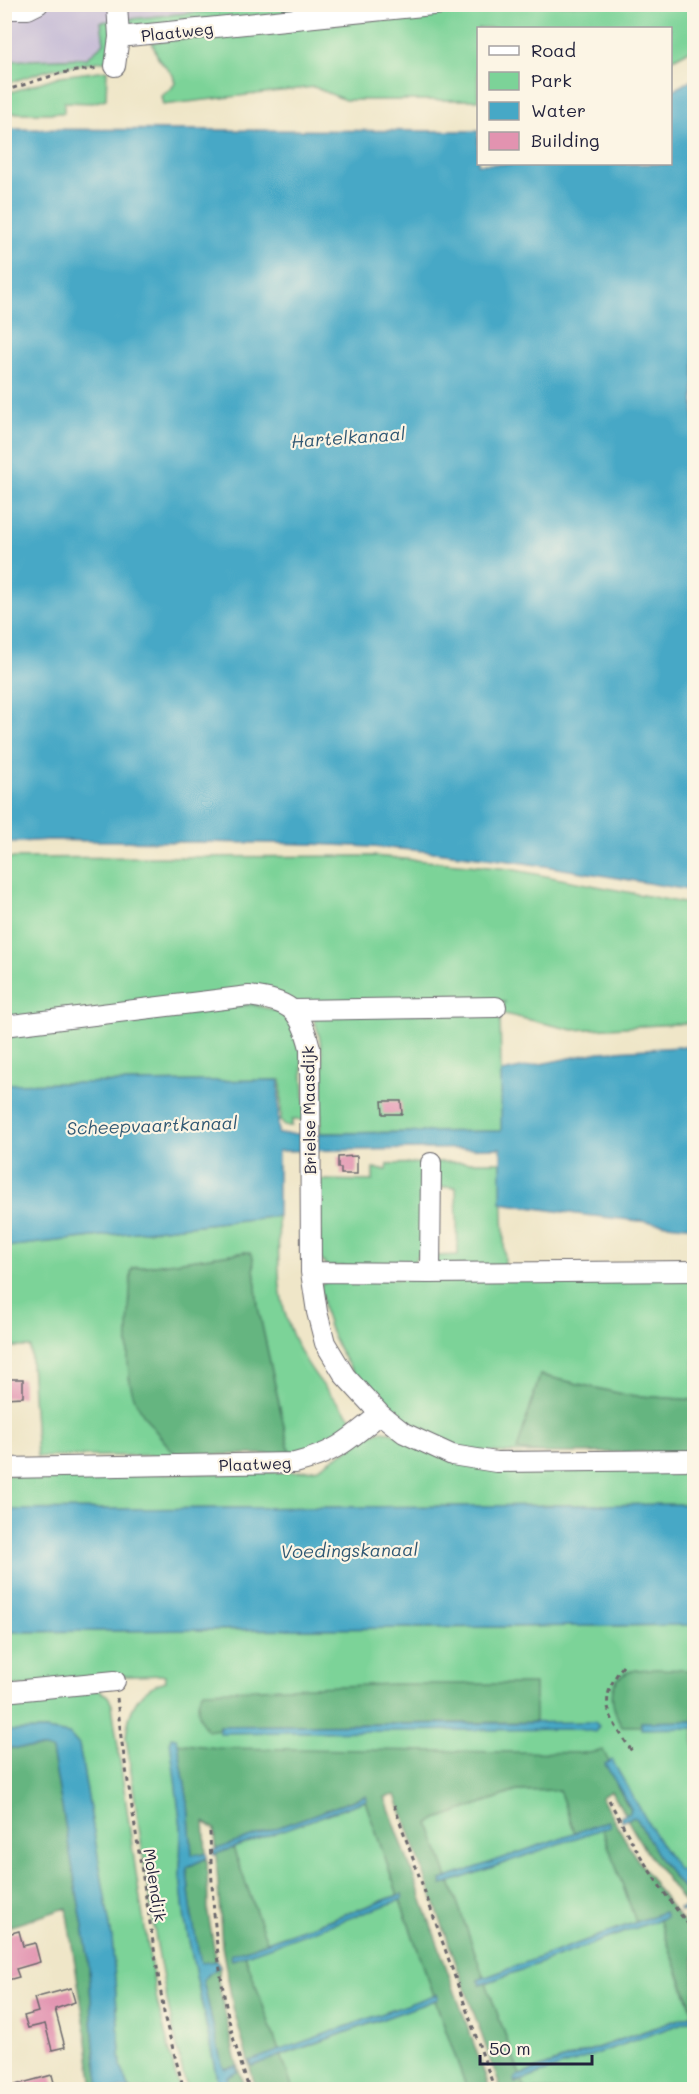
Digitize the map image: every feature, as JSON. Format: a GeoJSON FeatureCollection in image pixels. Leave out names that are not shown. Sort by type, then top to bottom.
{"type":"FeatureCollection","features":[{"type":"Feature","properties":{"kind":"street"},"geometry":{"type":"LineString","coordinates":[[4,9],[28,9],[38,4]]}},
{"type":"Feature","properties":{"kind":"street"},"geometry":{"type":"LineString","coordinates":[[117,4],[119,37]]}},
{"type":"Feature","properties":{"kind":"street","name":"Plaatweg"},"geometry":{"type":"LineString","coordinates":[[115,66],[119,37],[442,4]]}},
{"type":"Feature","properties":{"kind":"street"},"geometry":{"type":"LineString","coordinates":[[4,1026],[249,996],[273,999],[293,1010],[496,1007]]}},
{"type":"Feature","properties":{"kind":"street","name":"Brielse Maasdijk"},"geometry":{"type":"LineString","coordinates":[[293,1010],[305,1028],[310,1048],[311,1272],[317,1312],[325,1343],[345,1376],[380,1414]]}},
{"type":"Feature","properties":{"kind":"street"},"geometry":{"type":"LineString","coordinates":[[430,1273],[431,1163]]}},
{"type":"Feature","properties":{"kind":"street"},"geometry":{"type":"LineString","coordinates":[[311,1272],[694,1271]]}},
{"type":"Feature","properties":{"kind":"street"},"geometry":{"type":"LineString","coordinates":[[380,1414],[404,1433],[452,1455],[496,1462],[694,1460]]}},
{"type":"Feature","properties":{"kind":"street","name":"Plaatweg"},"geometry":{"type":"LineString","coordinates":[[4,1468],[295,1464],[320,1457],[342,1446],[380,1414]]}},
{"type":"Feature","properties":{"kind":"street"},"geometry":{"type":"LineString","coordinates":[[4,1692],[115,1681]]}},
{"type":"Feature","properties":{"kind":"path"},"geometry":{"type":"LineString","coordinates":[[4,92],[61,74],[115,66]]}},
{"type":"Feature","properties":{"kind":"path"},"geometry":{"type":"LineString","coordinates":[[623,1666],[612,1680],[607,1700],[611,1718],[633,1753]]}},
{"type":"Feature","properties":{"kind":"path","name":"Molendijk"},"geometry":{"type":"LineString","coordinates":[[115,1681],[121,1737],[165,2019],[184,2090]]}},
{"type":"Feature","properties":{"kind":"path"},"geometry":{"type":"LineString","coordinates":[[609,1800],[636,1851],[678,1912],[694,1931]]}},
{"type":"Feature","properties":{"kind":"path"},"geometry":{"type":"LineString","coordinates":[[394,1805],[495,2090]]}},
{"type":"Feature","properties":{"kind":"path"},"geometry":{"type":"LineString","coordinates":[[210,1832],[212,1898],[223,1978],[233,2036],[249,2090]]}},
{"type":"Feature","properties":{"kind":"path"},"geometry":{"type":"LineString","coordinates":[[4,1873],[8,1888],[4,1892]]}},
{"type":"Feature","properties":{"kind":"shaded area"},"geometry":{"type":"Polygon","coordinates":[[[4,5],[265,5],[102,22],[104,43],[87,58],[5,61],[4,5]]]}},
{"type":"Feature","properties":{"kind":"green space"},"geometry":{"type":"Polygon","coordinates":[[[265,5],[375,5],[112,31],[109,60],[48,70],[5,84],[4,61],[87,58],[104,43],[101,22],[265,5]]]}},
{"type":"Feature","properties":{"kind":"green space"},"geometry":{"type":"Polygon","coordinates":[[[515,5],[694,5],[694,48],[672,59],[672,27],[477,27],[477,100],[345,100],[314,87],[163,105],[161,96],[175,83],[173,75],[158,58],[152,42],[515,5]]]}},
{"type":"Feature","properties":{"kind":"green space"},"geometry":{"type":"Polygon","coordinates":[[[107,70],[106,99],[93,103],[64,102],[64,113],[5,113],[5,94],[60,76],[107,70]]]}},
{"type":"Feature","properties":{"kind":"green space"},"geometry":{"type":"Polygon","coordinates":[[[373,856],[510,869],[694,905],[694,1023],[573,1030],[500,1013],[502,1131],[320,1133],[322,1061],[321,1046],[314,1021],[317,1013],[499,1013],[505,1002],[294,1004],[292,1002],[5,1023],[4,858],[373,856]]]}},
{"type":"Feature","properties":{"kind":"green space"},"geometry":{"type":"Polygon","coordinates":[[[252,1005],[280,1011],[300,1035],[306,1120],[292,1120],[292,1126],[284,1126],[281,1121],[281,1080],[5,1084],[4,1036],[252,1005]]]}},
{"type":"Feature","properties":{"kind":"green space"},"geometry":{"type":"Polygon","coordinates":[[[435,1162],[501,1162],[505,1265],[437,1267],[436,1256],[458,1255],[456,1187],[435,1187],[435,1162]]]}},
{"type":"Feature","properties":{"kind":"green space"},"geometry":{"type":"Polygon","coordinates":[[[426,1163],[426,1245],[410,1267],[327,1266],[320,1259],[320,1180],[373,1181],[373,1169],[387,1170],[388,1164],[426,1163]]]}},
{"type":"Feature","properties":{"kind":"green space"},"geometry":{"type":"Polygon","coordinates":[[[278,1216],[281,1295],[293,1336],[313,1372],[356,1422],[315,1451],[290,1454],[258,1307],[253,1258],[246,1252],[133,1268],[131,1272],[129,1378],[147,1418],[176,1455],[37,1457],[30,1347],[5,1347],[4,1247],[278,1216]]]}},
{"type":"Feature","properties":{"kind":"green space"},"geometry":{"type":"Polygon","coordinates":[[[250,1253],[253,1258],[258,1307],[290,1454],[176,1455],[141,1411],[130,1382],[128,1352],[131,1273],[133,1268],[250,1253]]]}},
{"type":"Feature","properties":{"kind":"green space"},"geometry":{"type":"Polygon","coordinates":[[[694,1276],[694,1400],[626,1395],[540,1375],[518,1449],[542,1453],[487,1452],[466,1449],[433,1438],[393,1413],[359,1379],[345,1359],[326,1317],[320,1285],[328,1280],[694,1276]]]}},
{"type":"Feature","properties":{"kind":"green space"},"geometry":{"type":"Polygon","coordinates":[[[540,1375],[626,1395],[694,1400],[694,1452],[542,1453],[517,1450],[540,1375]]]}},
{"type":"Feature","properties":{"kind":"green space"},"geometry":{"type":"Polygon","coordinates":[[[380,1431],[391,1432],[429,1452],[694,1466],[694,1504],[5,1510],[4,1475],[295,1472],[319,1468],[371,1434],[380,1431]]]}},
{"type":"Feature","properties":{"kind":"green space"},"geometry":{"type":"Polygon","coordinates":[[[694,1625],[694,1859],[679,1872],[673,1871],[608,1762],[182,1759],[176,1738],[174,1769],[181,1827],[180,1876],[185,1921],[219,2089],[188,2089],[186,2085],[159,1955],[126,1737],[129,1718],[136,1702],[148,1689],[166,1681],[165,1675],[105,1677],[5,1688],[4,1632],[694,1625]]]}},
{"type":"Feature","properties":{"kind":"green space"},"geometry":{"type":"Polygon","coordinates":[[[646,1669],[694,1670],[694,1721],[641,1722],[641,1726],[622,1726],[615,1711],[612,1695],[617,1680],[623,1675],[646,1669]]]}},
{"type":"Feature","properties":{"kind":"green space"},"geometry":{"type":"Polygon","coordinates":[[[394,1684],[535,1684],[535,1722],[219,1726],[219,1729],[207,1731],[198,1711],[199,1700],[204,1691],[394,1684]]]}},
{"type":"Feature","properties":{"kind":"green space"},"geometry":{"type":"Polygon","coordinates":[[[98,1690],[108,1696],[112,1705],[157,2001],[179,2089],[132,2089],[129,2087],[121,2066],[112,1938],[79,1745],[69,1734],[45,1730],[5,1731],[4,1696],[98,1690]]]}},
{"type":"Feature","properties":{"kind":"green space"},"geometry":{"type":"Polygon","coordinates":[[[178,1743],[218,1748],[589,1753],[603,1750],[609,1762],[606,1764],[631,1812],[625,1815],[611,1791],[601,1797],[633,1853],[664,1898],[694,1935],[694,2014],[659,1919],[665,1917],[664,1912],[636,1922],[602,1828],[609,1826],[608,1821],[575,1833],[559,1790],[517,1791],[437,1819],[429,1824],[448,1878],[441,1880],[443,1885],[450,1882],[484,1978],[478,1980],[480,1985],[486,1983],[520,2075],[514,2080],[515,2083],[522,2081],[525,2089],[501,2089],[396,1795],[385,1797],[490,2089],[467,2089],[435,2000],[438,1998],[437,1994],[434,1995],[400,1900],[403,1898],[402,1894],[398,1895],[365,1796],[216,1850],[215,1829],[204,1822],[206,1853],[192,1856],[188,1803],[178,1743]]]}},
{"type":"Feature","properties":{"kind":"green space"},"geometry":{"type":"Polygon","coordinates":[[[4,1748],[52,1750],[88,1955],[94,2046],[101,2089],[93,2089],[66,1908],[5,1928],[4,1748]]]}},
{"type":"Feature","properties":{"kind":"green space"},"geometry":{"type":"Polygon","coordinates":[[[559,1790],[575,1833],[448,1878],[429,1824],[437,1819],[517,1791],[559,1790]]]}},
{"type":"Feature","properties":{"kind":"green space"},"geometry":{"type":"Polygon","coordinates":[[[365,1801],[398,1895],[267,1942],[233,1848],[365,1801]]]}},
{"type":"Feature","properties":{"kind":"green space"},"geometry":{"type":"Polygon","coordinates":[[[634,1817],[661,1861],[692,1900],[691,1904],[687,1906],[643,1847],[627,1819],[634,1817]]]}},
{"type":"Feature","properties":{"kind":"green space"},"geometry":{"type":"Polygon","coordinates":[[[602,1828],[636,1922],[484,1978],[450,1882],[602,1828]]]}},
{"type":"Feature","properties":{"kind":"green space"},"geometry":{"type":"Polygon","coordinates":[[[233,1848],[267,1942],[231,1955],[232,1960],[245,1955],[279,2051],[250,2062],[252,2066],[281,2055],[293,2089],[256,2089],[233,2007],[222,1946],[216,1854],[233,1848]]]}},
{"type":"Feature","properties":{"kind":"green space"},"geometry":{"type":"Polygon","coordinates":[[[207,1858],[208,1914],[216,1959],[220,1966],[217,1961],[201,1964],[192,1922],[187,1867],[207,1858]]]}},
{"type":"Feature","properties":{"kind":"green space"},"geometry":{"type":"Polygon","coordinates":[[[400,1900],[434,1995],[279,2051],[245,1955],[400,1900]]]}},
{"type":"Feature","properties":{"kind":"green space"},"geometry":{"type":"Polygon","coordinates":[[[659,1919],[693,2014],[520,2075],[486,1983],[659,1919]]]}},
{"type":"Feature","properties":{"kind":"green space"},"geometry":{"type":"Polygon","coordinates":[[[220,1966],[218,1981],[235,2058],[245,2089],[229,2089],[227,2078],[235,2066],[224,2069],[222,2066],[203,1981],[220,1966]]]}},
{"type":"Feature","properties":{"kind":"green space"},"geometry":{"type":"Polygon","coordinates":[[[435,2000],[467,2089],[293,2089],[281,2056],[435,2000]]]}},
{"type":"Feature","properties":{"kind":"green space"},"geometry":{"type":"Polygon","coordinates":[[[694,2019],[694,2089],[525,2090],[522,2081],[541,2073],[694,2019]]]}},
{"type":"Feature","properties":{"kind":"water","name":"Hartelkanaal"},"geometry":{"type":"Polygon","coordinates":[[[694,79],[694,891],[518,862],[412,850],[276,843],[49,840],[5,843],[5,129],[477,131],[477,165],[672,165],[672,90],[694,79]]]}},
{"type":"Feature","properties":{"kind":"water","name":"Scheepvaartkanaal"},"geometry":{"type":"Polygon","coordinates":[[[694,1046],[694,1227],[501,1203],[501,1148],[278,1151],[278,1216],[5,1247],[5,1084],[279,1080],[278,1134],[501,1131],[501,1072],[599,1052],[694,1046]]]}},
{"type":"Feature","properties":{"kind":"water","name":"Voedingskanaal"},"geometry":{"type":"Polygon","coordinates":[[[694,1504],[694,1625],[5,1632],[5,1510],[694,1504]]]}},
{"type":"Feature","properties":{"kind":"water"},"geometry":{"type":"Polygon","coordinates":[[[694,1721],[694,1728],[641,1729],[641,1722],[694,1721]]]}},
{"type":"Feature","properties":{"kind":"water"},"geometry":{"type":"Polygon","coordinates":[[[595,1722],[599,1726],[595,1732],[578,1729],[219,1733],[219,1726],[595,1722]]]}},
{"type":"Feature","properties":{"kind":"water"},"geometry":{"type":"Polygon","coordinates":[[[45,1730],[69,1734],[79,1745],[112,1938],[121,2066],[129,2087],[132,2089],[101,2089],[100,2087],[94,2046],[88,1955],[52,1750],[5,1748],[5,1731],[45,1730]]]}},
{"type":"Feature","properties":{"kind":"water"},"geometry":{"type":"Polygon","coordinates":[[[171,1737],[176,1738],[178,1743],[188,1803],[192,1855],[206,1853],[207,1858],[187,1867],[188,1879],[201,1963],[217,1961],[220,1966],[203,1981],[222,2065],[225,2069],[236,2066],[237,2072],[227,2077],[229,2089],[219,2089],[185,1921],[180,1876],[181,1827],[171,1737]]]}},
{"type":"Feature","properties":{"kind":"water"},"geometry":{"type":"Polygon","coordinates":[[[612,1760],[658,1840],[679,1871],[694,1859],[694,1865],[683,1875],[694,1890],[694,1908],[681,1912],[679,1909],[691,1904],[692,1900],[661,1861],[637,1819],[634,1817],[622,1821],[620,1817],[630,1813],[631,1809],[605,1764],[612,1760]]]}},
{"type":"Feature","properties":{"kind":"water"},"geometry":{"type":"Polygon","coordinates":[[[366,1796],[367,1800],[214,1855],[212,1851],[366,1796]]]}},
{"type":"Feature","properties":{"kind":"water"},"geometry":{"type":"Polygon","coordinates":[[[608,1821],[610,1826],[442,1885],[441,1880],[608,1821]]]}},
{"type":"Feature","properties":{"kind":"water"},"geometry":{"type":"Polygon","coordinates":[[[402,1894],[403,1899],[232,1960],[231,1955],[402,1894]]]}},
{"type":"Feature","properties":{"kind":"water"},"geometry":{"type":"Polygon","coordinates":[[[664,1912],[666,1917],[480,1985],[478,1980],[664,1912]]]}},
{"type":"Feature","properties":{"kind":"water"},"geometry":{"type":"Polygon","coordinates":[[[437,1994],[438,1999],[252,2066],[250,2061],[437,1994]]]}},
{"type":"Feature","properties":{"kind":"water"},"geometry":{"type":"Polygon","coordinates":[[[694,2014],[694,2019],[515,2083],[514,2080],[518,2076],[694,2014]]]}},
{"type":"Feature","properties":{"kind":"building"},"geometry":{"type":"Polygon","coordinates":[[[382,1101],[401,1101],[402,1114],[383,1114],[382,1101]]]}},
{"type":"Feature","properties":{"kind":"building"},"geometry":{"type":"Polygon","coordinates":[[[357,1156],[357,1174],[341,1174],[341,1168],[338,1168],[338,1157],[357,1156]]]}},
{"type":"Feature","properties":{"kind":"building"},"geometry":{"type":"Polygon","coordinates":[[[4,1379],[23,1379],[23,1397],[4,1398],[4,1379]]]}},
{"type":"Feature","properties":{"kind":"building"},"geometry":{"type":"Polygon","coordinates":[[[19,1931],[23,1946],[35,1943],[40,1962],[16,1969],[19,1977],[4,1981],[4,1935],[19,1931]]]}},
{"type":"Feature","properties":{"kind":"building"},"geometry":{"type":"Polygon","coordinates":[[[71,1988],[75,2002],[55,2009],[65,2047],[52,2050],[45,2024],[28,2028],[24,2016],[38,2012],[34,1998],[71,1988]]]}},
{"type":"Feature","properties":{"kind":"building"},"geometry":{"type":"Polygon","coordinates":[[[52,2075],[56,2090],[11,2090],[11,2086],[52,2075]]]}}]}
